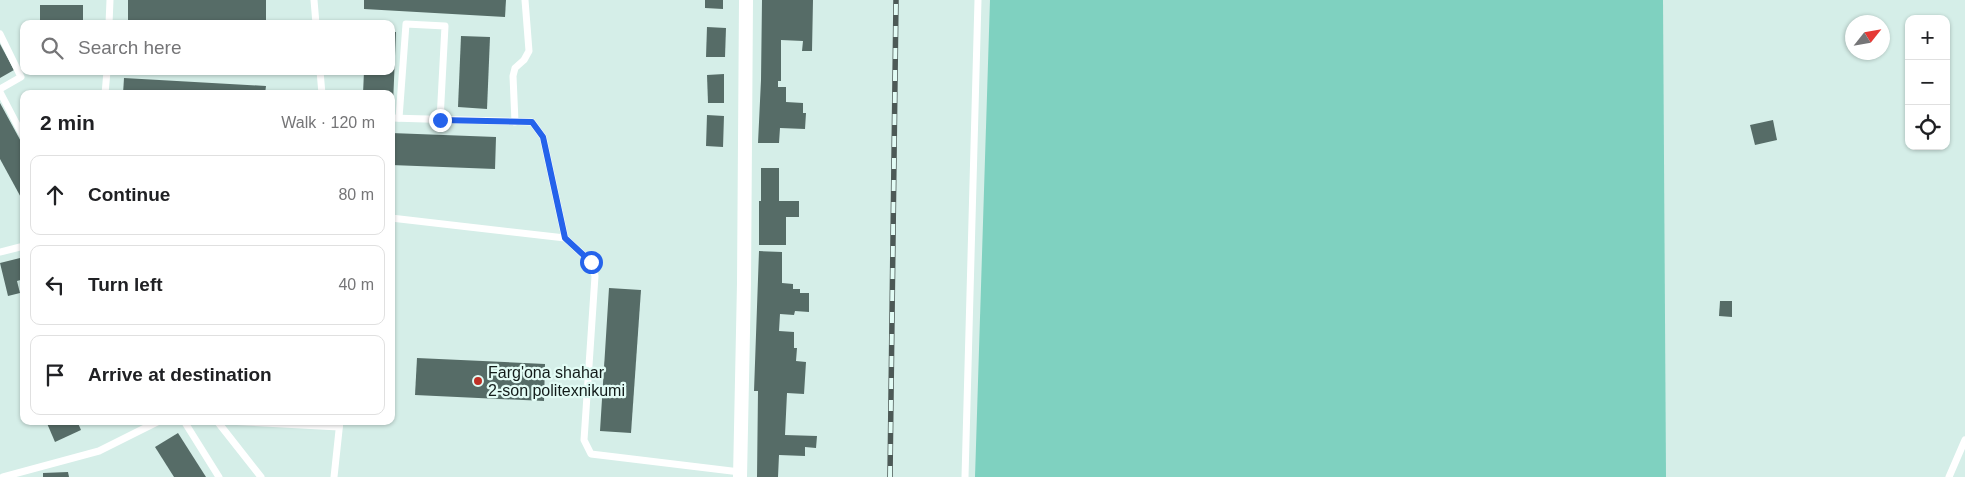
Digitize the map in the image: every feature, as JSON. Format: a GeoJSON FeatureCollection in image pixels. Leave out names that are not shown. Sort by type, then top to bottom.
{"type":"FeatureCollection","features":[{"type":"Feature","properties":{"kind":"street"},"geometry":{"type":"LineString","coordinates":[[740,474],[744,283],[746,0]]}},
{"type":"Feature","properties":{"kind":"lane"},"geometry":{"type":"LineString","coordinates":[[109,20],[110,0]]}},
{"type":"Feature","properties":{"kind":"lane"},"geometry":{"type":"LineString","coordinates":[[314,0],[316,20]]}},
{"type":"Feature","properties":{"kind":"lane"},"geometry":{"type":"LineString","coordinates":[[515,122],[514,68],[524,60],[529,51],[525,0]]}},
{"type":"Feature","properties":{"kind":"lane"},"geometry":{"type":"LineString","coordinates":[[965,477],[978,0]]}},
{"type":"Feature","properties":{"kind":"lane"},"geometry":{"type":"LineString","coordinates":[[440,120],[445,26],[406,24],[395,118],[440,120],[532,122],[543,137],[565,238],[591,262],[595,276],[584,440],[591,454],[740,474]]}},
{"type":"Feature","properties":{"kind":"lane"},"geometry":{"type":"LineString","coordinates":[[0,34],[21,77],[0,90],[20,130]]}},
{"type":"Feature","properties":{"kind":"lane"},"geometry":{"type":"LineString","coordinates":[[105,90],[106,75]]}},
{"type":"Feature","properties":{"kind":"lane"},"geometry":{"type":"LineString","coordinates":[[320,75],[322,90]]}},
{"type":"Feature","properties":{"kind":"lane"},"geometry":{"type":"LineString","coordinates":[[395,218],[565,238]]}},
{"type":"Feature","properties":{"kind":"lane"},"geometry":{"type":"LineString","coordinates":[[0,252],[20,247]]}},
{"type":"Feature","properties":{"kind":"lane"},"geometry":{"type":"LineString","coordinates":[[3,477],[99,451],[148,425]]}},
{"type":"Feature","properties":{"kind":"lane"},"geometry":{"type":"LineString","coordinates":[[186,425],[219,477]]}},
{"type":"Feature","properties":{"kind":"lane"},"geometry":{"type":"LineString","coordinates":[[220,425],[261,477]]}},
{"type":"Feature","properties":{"kind":"lane"},"geometry":{"type":"LineString","coordinates":[[334,477],[339,425]]}},
{"type":"Feature","properties":{"kind":"lane"},"geometry":{"type":"LineString","coordinates":[[1949,477],[1965,440]]}},
{"type":"Feature","properties":{"kind":"green space"},"geometry":{"type":"Polygon","coordinates":[[[990,0],[1663,0],[1666,477],[975,477],[990,0]]]}},
{"type":"Feature","properties":{"kind":"building"},"geometry":{"type":"Polygon","coordinates":[[[128,0],[266,0],[266,20],[128,20],[128,0]]]}},
{"type":"Feature","properties":{"kind":"building"},"geometry":{"type":"Polygon","coordinates":[[[364,0],[506,0],[505,17],[364,9],[364,0]]]}},
{"type":"Feature","properties":{"kind":"building"},"geometry":{"type":"Polygon","coordinates":[[[705,0],[723,0],[723,9],[705,8],[705,0]]]}},
{"type":"Feature","properties":{"kind":"building"},"geometry":{"type":"Polygon","coordinates":[[[762,0],[813,0],[812,51],[802,51],[803,41],[781,40],[781,81],[778,81],[778,87],[786,87],[786,102],[803,103],[803,113],[806,113],[805,129],[780,128],[779,143],[758,143],[762,0]]]}},
{"type":"Feature","properties":{"kind":"building"},"geometry":{"type":"Polygon","coordinates":[[[40,5],[83,5],[83,20],[40,20],[40,5]]]}},
{"type":"Feature","properties":{"kind":"building"},"geometry":{"type":"Polygon","coordinates":[[[707,27],[726,28],[725,57],[706,57],[707,27]]]}},
{"type":"Feature","properties":{"kind":"building"},"geometry":{"type":"Polygon","coordinates":[[[461,36],[490,37],[487,109],[458,107],[461,36]]]}},
{"type":"Feature","properties":{"kind":"building"},"geometry":{"type":"Polygon","coordinates":[[[0,44],[14,70],[0,78],[0,44]]]}},
{"type":"Feature","properties":{"kind":"building"},"geometry":{"type":"Polygon","coordinates":[[[724,74],[724,103],[708,103],[707,75],[724,74]]]}},
{"type":"Feature","properties":{"kind":"building"},"geometry":{"type":"Polygon","coordinates":[[[364,75],[394,75],[394,90],[363,90],[364,75]]]}},
{"type":"Feature","properties":{"kind":"building"},"geometry":{"type":"Polygon","coordinates":[[[124,78],[266,86],[266,90],[123,90],[124,78]]]}},
{"type":"Feature","properties":{"kind":"building"},"geometry":{"type":"Polygon","coordinates":[[[0,103],[20,140],[20,196],[0,159],[0,103]]]}},
{"type":"Feature","properties":{"kind":"building"},"geometry":{"type":"Polygon","coordinates":[[[707,115],[724,116],[723,147],[706,146],[707,115]]]}},
{"type":"Feature","properties":{"kind":"building"},"geometry":{"type":"Polygon","coordinates":[[[1773,120],[1777,140],[1755,145],[1750,125],[1773,120]]]}},
{"type":"Feature","properties":{"kind":"building"},"geometry":{"type":"Polygon","coordinates":[[[395,133],[496,137],[495,169],[395,165],[395,133]]]}},
{"type":"Feature","properties":{"kind":"building"},"geometry":{"type":"Polygon","coordinates":[[[761,168],[779,168],[779,201],[799,201],[799,217],[786,217],[786,245],[759,245],[761,168]]]}},
{"type":"Feature","properties":{"kind":"building"},"geometry":{"type":"Polygon","coordinates":[[[759,251],[782,252],[782,283],[793,284],[793,289],[800,289],[800,293],[809,293],[809,312],[795,311],[794,315],[780,314],[779,331],[794,332],[794,348],[797,348],[796,361],[806,362],[804,394],[787,393],[785,435],[817,436],[816,448],[805,447],[805,456],[779,455],[778,477],[757,477],[758,391],[754,391],[759,251]]]}},
{"type":"Feature","properties":{"kind":"building"},"geometry":{"type":"Polygon","coordinates":[[[20,258],[20,280],[17,281],[20,293],[8,296],[0,263],[20,258]]]}},
{"type":"Feature","properties":{"kind":"building"},"geometry":{"type":"Polygon","coordinates":[[[609,288],[641,290],[631,433],[600,431],[609,288]]]}},
{"type":"Feature","properties":{"kind":"building"},"geometry":{"type":"Polygon","coordinates":[[[1720,301],[1732,301],[1732,317],[1719,316],[1720,301]]]}},
{"type":"Feature","properties":{"kind":"building"},"geometry":{"type":"Polygon","coordinates":[[[417,358],[545,364],[544,401],[415,395],[417,358]]]}},
{"type":"Feature","properties":{"kind":"building"},"geometry":{"type":"Polygon","coordinates":[[[48,425],[79,425],[81,430],[55,442],[48,425]]]}},
{"type":"Feature","properties":{"kind":"building"},"geometry":{"type":"Polygon","coordinates":[[[178,433],[206,477],[174,477],[155,447],[178,433]]]}},
{"type":"Feature","properties":{"kind":"building"},"geometry":{"type":"Polygon","coordinates":[[[68,472],[69,477],[43,477],[43,473],[68,472]]]}},
{"type":"Feature","properties":{"kind":"railway"},"geometry":{"type":"LineString","coordinates":[[890,477],[896,0]]}},
{"type":"Feature","properties":{"kind":"place","name":"Farg'ona shahar 2-son politexnikumi"},"geometry":{"type":"Point","coordinates":[478,381]}},
{"type":"Feature","properties":{"kind":"route"},"geometry":{"type":"LineString","coordinates":[[440,120],[532,122],[543,137],[565,238],[591,262]]}}]}
